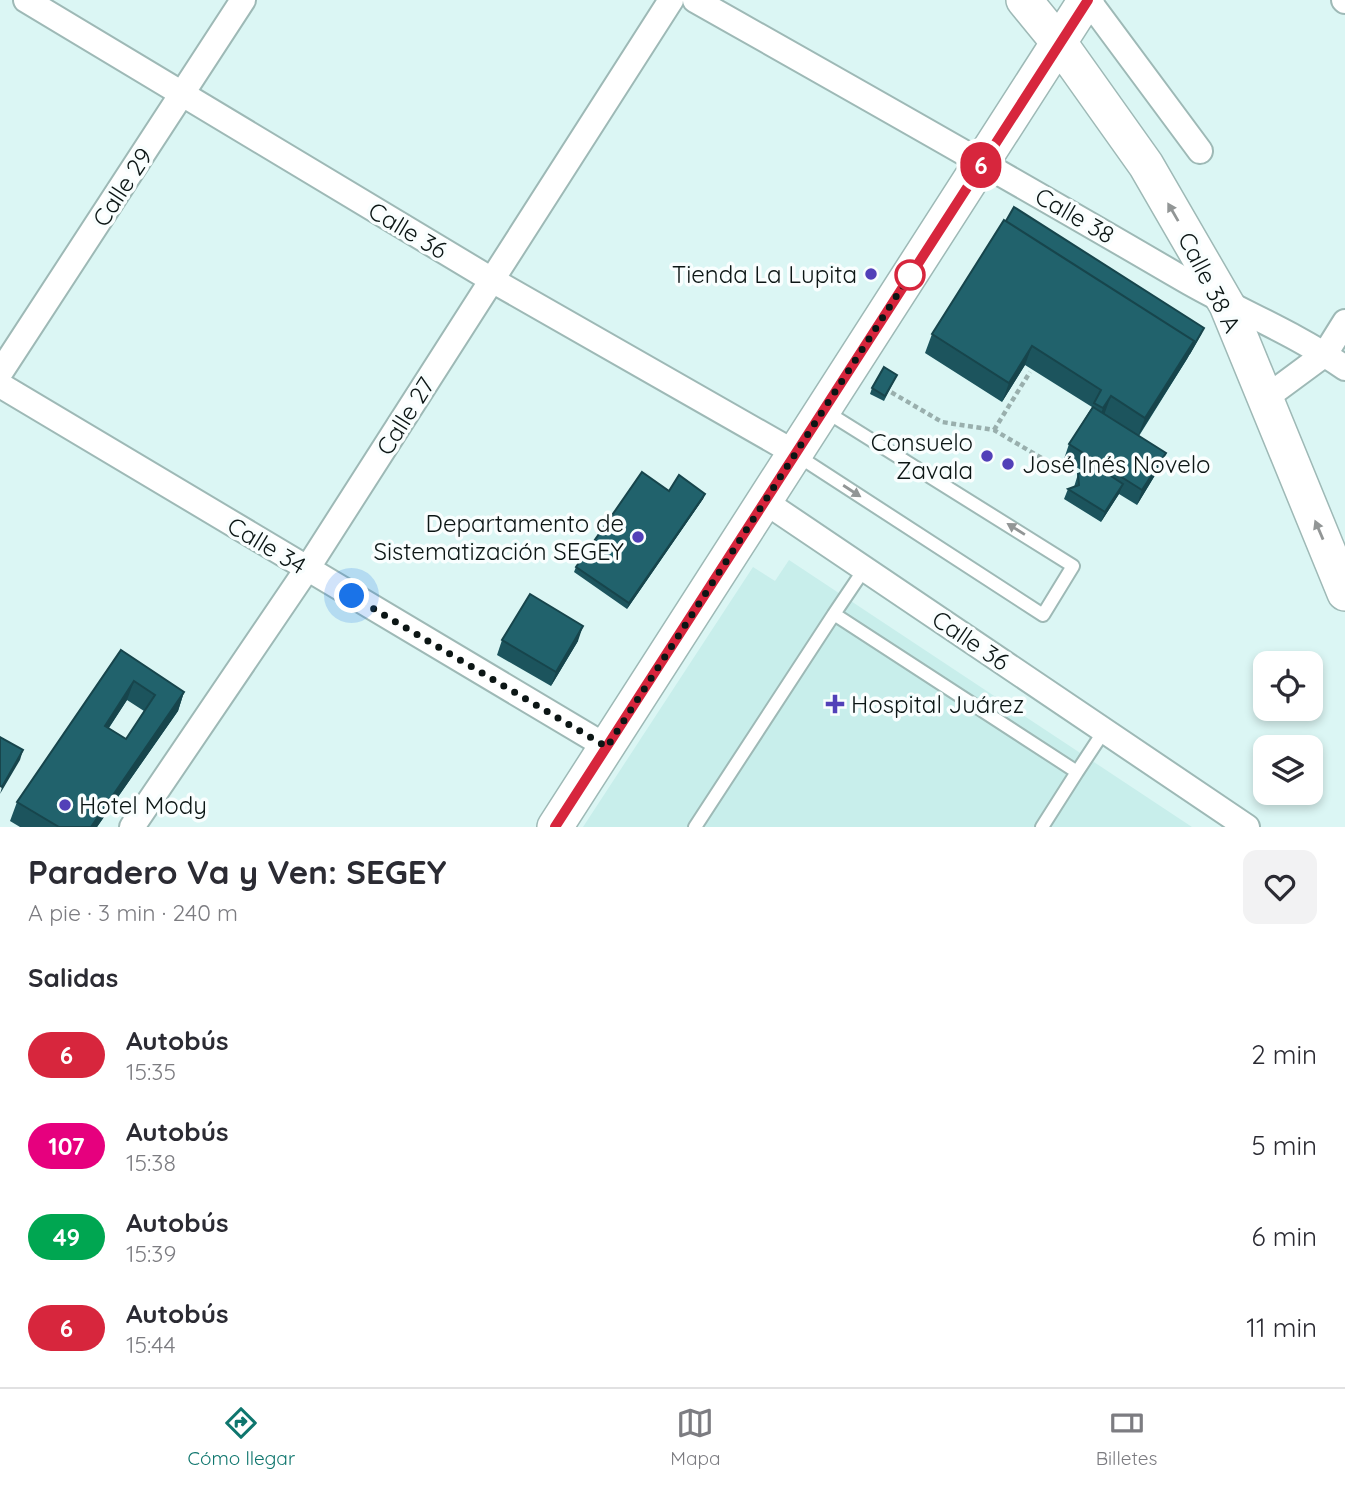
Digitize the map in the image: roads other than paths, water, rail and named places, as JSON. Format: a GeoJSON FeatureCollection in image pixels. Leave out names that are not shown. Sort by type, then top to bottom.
{"type":"FeatureCollection","features":[{"type":"Feature","properties":{"kind":"street","name":"Calle 36"},"geometry":{"type":"LineString","coordinates":[[26,0],[492,280],[795,453]]}},
{"type":"Feature","properties":{"kind":"street","name":"Calle 29"},"geometry":{"type":"LineString","coordinates":[[0,373],[243,0]]}},
{"type":"Feature","properties":{"kind":"street","name":"Calle 27"},"geometry":{"type":"LineString","coordinates":[[132,827],[307,569],[671,0]]}},
{"type":"Feature","properties":{"kind":"street","name":"Calle 38"},"geometry":{"type":"LineString","coordinates":[[695,0],[983,162],[1227,304],[1335,361]]}},
{"type":"Feature","properties":{"kind":"street","name":"Calle 38 A"},"geometry":{"type":"LineString","coordinates":[[1024,0],[1060,44],[1146,164],[1227,304],[1345,593]]}},
{"type":"Feature","properties":{"kind":"street"},"geometry":{"type":"LineString","coordinates":[[555,827],[1087,1],[1200,151]]}},
{"type":"Feature","properties":{"kind":"street"},"geometry":{"type":"LineString","coordinates":[[1264,399],[1335,361],[1345,322]]}},
{"type":"Feature","properties":{"kind":"street","name":"Calle 34"},"geometry":{"type":"LineString","coordinates":[[0,385],[607,747]]}},
{"type":"Feature","properties":{"kind":"street","name":"Calle 36"},"geometry":{"type":"LineString","coordinates":[[764,500],[1247,827]]}},
{"type":"Feature","properties":{"kind":"lane"},"geometry":{"type":"LineString","coordinates":[[795,453],[1043,615],[1073,566],[823,410]]}},
{"type":"Feature","properties":{"kind":"lane"},"geometry":{"type":"LineString","coordinates":[[695,827],[865,569]]}},
{"type":"Feature","properties":{"kind":"lane"},"geometry":{"type":"LineString","coordinates":[[834,614],[1077,772]]}},
{"type":"Feature","properties":{"kind":"lane"},"geometry":{"type":"LineString","coordinates":[[1042,827],[1104,731]]}},
{"type":"Feature","properties":{"kind":"place","name":"Tienda La Lupita"},"geometry":{"type":"Point","coordinates":[871,274]}},
{"type":"Feature","properties":{"kind":"place","name":"Consuelo Zavala"},"geometry":{"type":"Point","coordinates":[987,456]}},
{"type":"Feature","properties":{"kind":"place","name":"José Inés Novelo"},"geometry":{"type":"Point","coordinates":[1008,464]}},
{"type":"Feature","properties":{"kind":"place","name":"Departamento de Sistematización SEGEY"},"geometry":{"type":"Point","coordinates":[638,537]}},
{"type":"Feature","properties":{"kind":"place","name":"Hospital Juárez"},"geometry":{"type":"Point","coordinates":[835,704]}},
{"type":"Feature","properties":{"kind":"place","name":"Hotel Mody"},"geometry":{"type":"Point","coordinates":[65,805]}}]}
